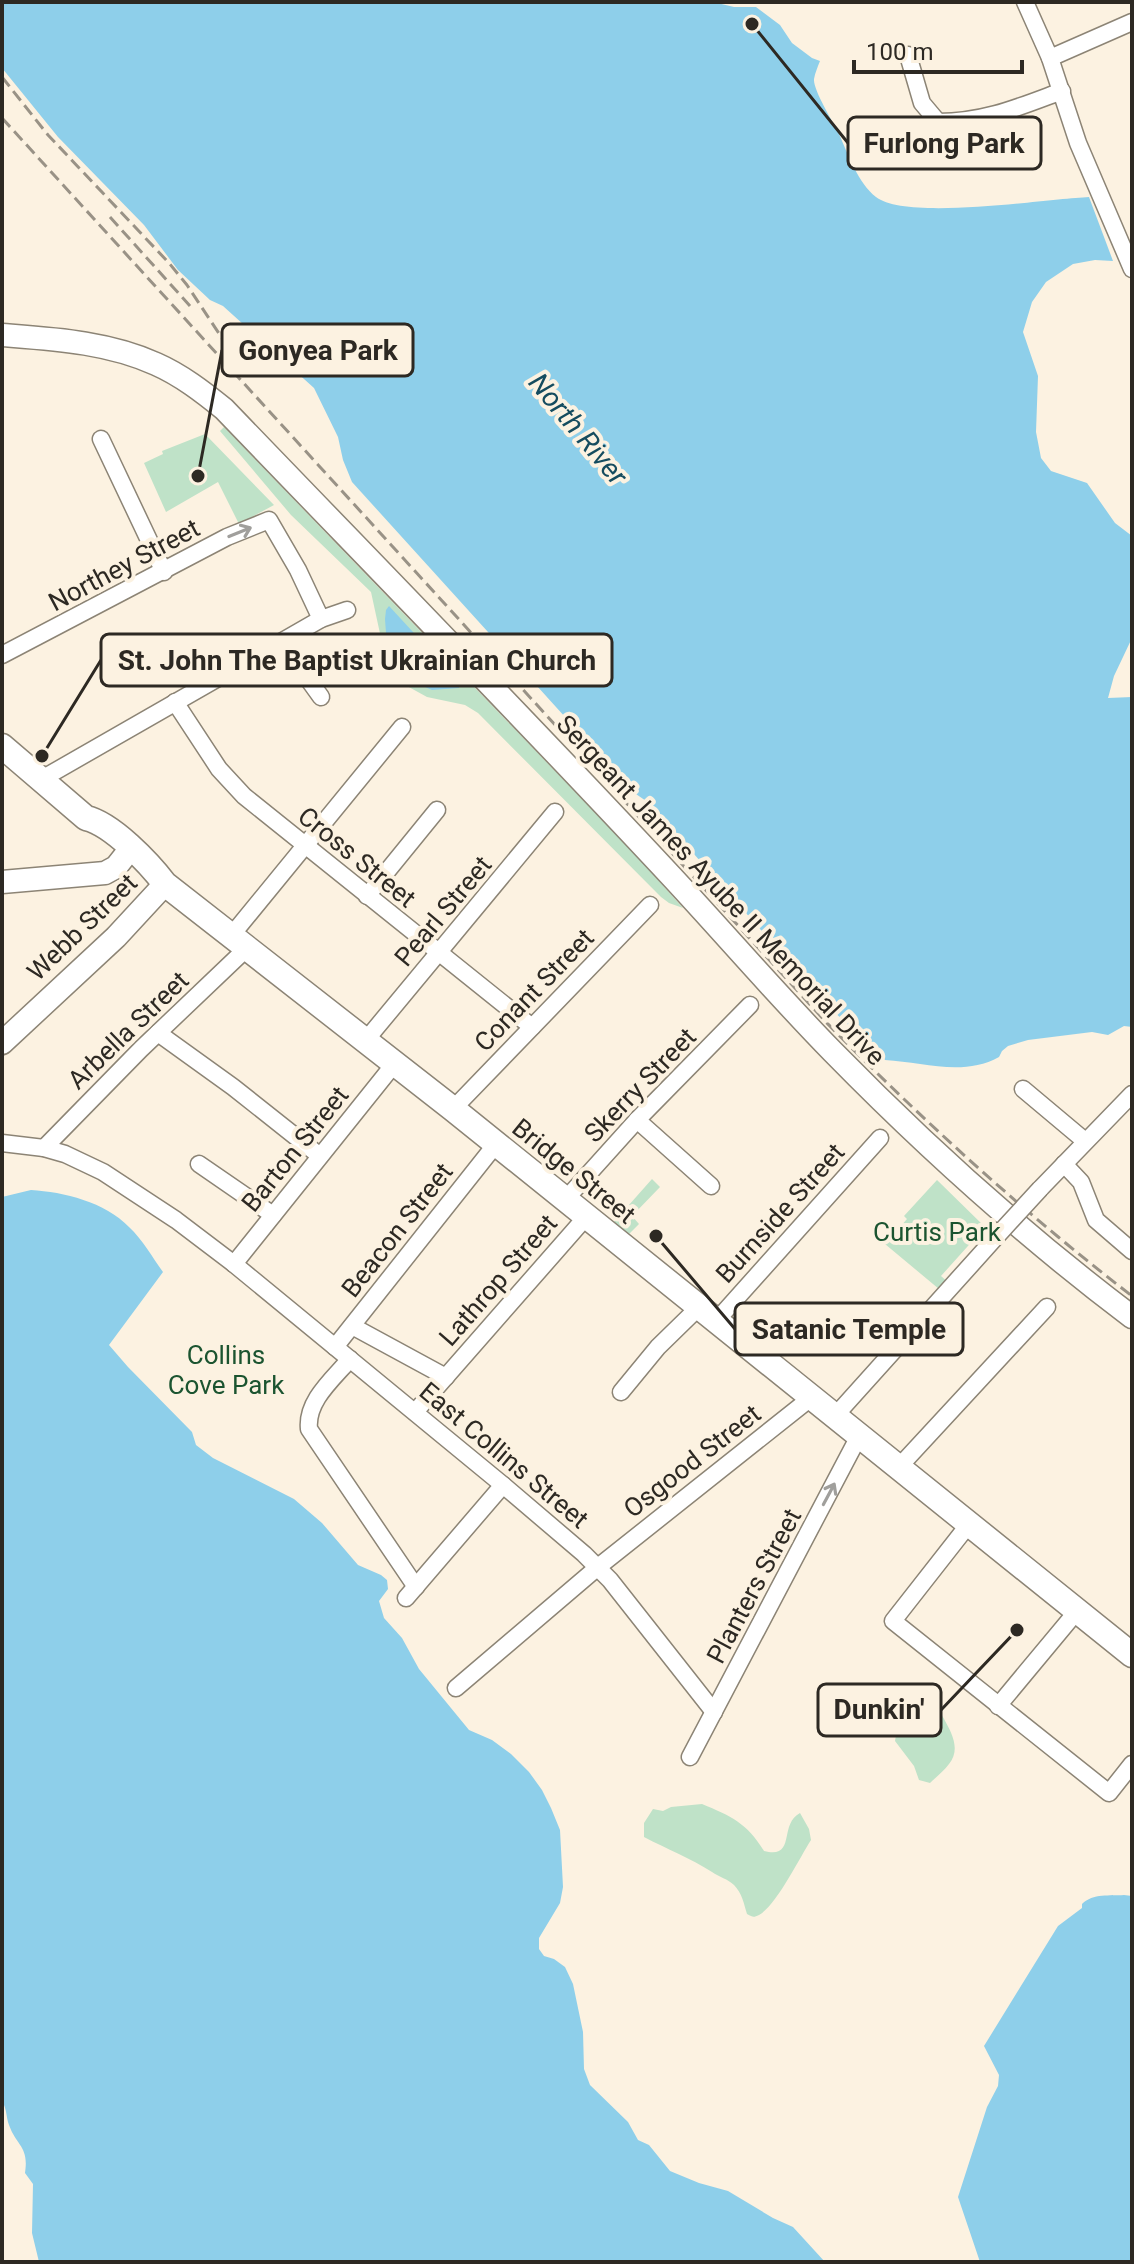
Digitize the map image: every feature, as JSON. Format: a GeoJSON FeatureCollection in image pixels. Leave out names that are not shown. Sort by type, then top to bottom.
{"type":"FeatureCollection","features":[{"type":"Feature","properties":{"kind":"highway","name":"Bridge Street"},"geometry":{"type":"LineString","coordinates":[[2,746],[86,818],[97,820],[127,853],[149,864],[165,884],[453,1109],[1132,1654]]}},
{"type":"Feature","properties":{"kind":"main road","name":"Sergeant James Ayube II Memorial Drive"},"geometry":{"type":"LineString","coordinates":[[2,335],[68,340],[155,363],[193,385],[224,409],[670,875],[834,1052],[955,1168],[1132,1324]]}},
{"type":"Feature","properties":{"kind":"main road"},"geometry":{"type":"LineString","coordinates":[[2,882],[105,873],[111,871],[127,853]]}},
{"type":"Feature","properties":{"kind":"main road","name":"Webb Street"},"geometry":{"type":"LineString","coordinates":[[2,1043],[116,937],[165,884]]}},
{"type":"Feature","properties":{"kind":"main road","name":"Sergeant James Ayube II Memorial Drive"},"geometry":{"type":"LineString","coordinates":[[1094,1288],[1132,1317]]}},
{"type":"Feature","properties":{"kind":"street"},"geometry":{"type":"LineString","coordinates":[[1025,2],[1050,58],[1078,143],[1132,269]]}},
{"type":"Feature","properties":{"kind":"street"},"geometry":{"type":"LineString","coordinates":[[1050,58],[1132,22]]}},
{"type":"Feature","properties":{"kind":"street"},"geometry":{"type":"LineString","coordinates":[[908,55],[922,103],[938,122],[964,122],[1006,112],[1062,91]]}},
{"type":"Feature","properties":{"kind":"street"},"geometry":{"type":"LineString","coordinates":[[101,439],[164,572]]}},
{"type":"Feature","properties":{"kind":"street","name":"Northey Street"},"geometry":{"type":"LineString","coordinates":[[2,655],[227,537],[269,520],[298,570],[321,619]]}},
{"type":"Feature","properties":{"kind":"street"},"geometry":{"type":"LineString","coordinates":[[40,780],[321,619],[347,610]]}},
{"type":"Feature","properties":{"kind":"street"},"geometry":{"type":"LineString","coordinates":[[279,644],[290,654],[321,697]]}},
{"type":"Feature","properties":{"kind":"street","name":"Cross Street"},"geometry":{"type":"LineString","coordinates":[[175,702],[232,784],[304,846],[532,1027]]}},
{"type":"Feature","properties":{"kind":"street","name":"Arbella Street"},"geometry":{"type":"LineString","coordinates":[[44,1148],[158,1033],[239,942],[304,846],[402,727]]}},
{"type":"Feature","properties":{"kind":"street"},"geometry":{"type":"LineString","coordinates":[[367,896],[437,810]]}},
{"type":"Feature","properties":{"kind":"street","name":"Pearl Street"},"geometry":{"type":"LineString","coordinates":[[366,1040],[555,812]]}},
{"type":"Feature","properties":{"kind":"street","name":"Conant Street"},"geometry":{"type":"LineString","coordinates":[[453,1109],[650,905]]}},
{"type":"Feature","properties":{"kind":"street","name":"Skerry Street"},"geometry":{"type":"LineString","coordinates":[[565,1200],[637,1120],[750,1005]]}},
{"type":"Feature","properties":{"kind":"street"},"geometry":{"type":"LineString","coordinates":[[158,1033],[320,1156]]}},
{"type":"Feature","properties":{"kind":"street","name":"Barton Street"},"geometry":{"type":"LineString","coordinates":[[234,1264],[395,1063]]}},
{"type":"Feature","properties":{"kind":"street"},"geometry":{"type":"LineString","coordinates":[[1023,1089],[1085,1141]]}},
{"type":"Feature","properties":{"kind":"street"},"geometry":{"type":"LineString","coordinates":[[835,1416],[1040,1189],[1132,1094]]}},
{"type":"Feature","properties":{"kind":"street"},"geometry":{"type":"LineString","coordinates":[[637,1120],[711,1186]]}},
{"type":"Feature","properties":{"kind":"street","name":"Burnside Street"},"geometry":{"type":"LineString","coordinates":[[621,1392],[658,1347],[708,1313],[880,1138]]}},
{"type":"Feature","properties":{"kind":"street","name":"East Collins Street"},"geometry":{"type":"LineString","coordinates":[[2,1143],[44,1148],[84,1162],[121,1182],[234,1264],[598,1567],[714,1712]]}},
{"type":"Feature","properties":{"kind":"street","name":"Beacon Street"},"geometry":{"type":"LineString","coordinates":[[335,1347],[496,1144]]}},
{"type":"Feature","properties":{"kind":"street"},"geometry":{"type":"LineString","coordinates":[[199,1164],[273,1215]]}},
{"type":"Feature","properties":{"kind":"street"},"geometry":{"type":"LineString","coordinates":[[1064,1164],[1081,1182],[1096,1220],[1132,1251]]}},
{"type":"Feature","properties":{"kind":"street","name":"Lathrop Street"},"geometry":{"type":"LineString","coordinates":[[415,1412],[586,1217]]}},
{"type":"Feature","properties":{"kind":"street"},"geometry":{"type":"LineString","coordinates":[[898,1468],[1047,1307]]}},
{"type":"Feature","properties":{"kind":"street"},"geometry":{"type":"LineString","coordinates":[[352,1326],[446,1377]]}},
{"type":"Feature","properties":{"kind":"street"},"geometry":{"type":"LineString","coordinates":[[350,1359],[318,1395],[308,1418],[309,1429],[411,1592],[503,1485]]}},
{"type":"Feature","properties":{"kind":"street","name":"Osgood Street"},"geometry":{"type":"LineString","coordinates":[[456,1688],[598,1567],[812,1397]]}},
{"type":"Feature","properties":{"kind":"street","name":"Planters Street"},"geometry":{"type":"LineString","coordinates":[[690,1757],[859,1436]]}},
{"type":"Feature","properties":{"kind":"street"},"geometry":{"type":"LineString","coordinates":[[969,1524],[893,1621],[1109,1793],[1132,1764]]}},
{"type":"Feature","properties":{"kind":"street"},"geometry":{"type":"LineString","coordinates":[[998,1706],[1077,1611]]}},
{"type":"Feature","properties":{"kind":"green space"},"geometry":{"type":"Polygon","coordinates":[[[224,427],[634,853],[683,908],[661,897],[478,713],[465,705],[427,697],[399,680],[387,663],[371,592],[291,515],[220,431],[224,427]]]}},
{"type":"Feature","properties":{"kind":"green space"},"geometry":{"type":"Polygon","coordinates":[[[205,434],[274,505],[239,524],[218,482],[166,512],[144,463],[163,454],[162,451],[205,434]]]}},
{"type":"Feature","properties":{"kind":"green space"},"geometry":{"type":"Polygon","coordinates":[[[652,1179],[660,1187],[632,1216],[639,1224],[628,1235],[613,1223],[652,1179]]]}},
{"type":"Feature","properties":{"kind":"green space","name":"Curtis Park"},"geometry":{"type":"Polygon","coordinates":[[[937,1180],[985,1227],[941,1276],[952,1286],[945,1294],[885,1244],[907,1219],[904,1216],[937,1180]]]}},
{"type":"Feature","properties":{"kind":"green space"},"geometry":{"type":"Polygon","coordinates":[[[916,1690],[932,1690],[955,1746],[949,1764],[930,1783],[919,1780],[914,1766],[895,1741],[898,1724],[895,1708],[916,1690]]]}},
{"type":"Feature","properties":{"kind":"green space"},"geometry":{"type":"Polygon","coordinates":[[[702,1804],[738,1822],[764,1851],[774,1852],[784,1846],[793,1818],[800,1813],[809,1829],[811,1840],[780,1892],[759,1915],[753,1917],[747,1914],[739,1892],[729,1881],[644,1837],[644,1823],[653,1809],[663,1811],[671,1807],[702,1804]]]}},
{"type":"Feature","properties":{"kind":"water","name":"North River"},"geometry":{"type":"Polygon","coordinates":[[[2,2],[713,2],[734,7],[756,7],[780,25],[792,43],[820,61],[814,79],[817,91],[859,176],[876,197],[892,204],[945,208],[1089,197],[1113,261],[1073,264],[1046,282],[1032,302],[1023,332],[1038,376],[1036,432],[1041,458],[1051,471],[1087,483],[1115,523],[1132,536],[1132,638],[1114,676],[1108,698],[1132,697],[1132,1027],[1124,1026],[1108,1035],[1092,1032],[1028,1040],[1008,1046],[999,1057],[971,1066],[943,1067],[885,1060],[828,1006],[649,803],[633,792],[352,482],[338,437],[314,388],[178,270],[144,225],[58,137],[2,68],[2,2]]]}},
{"type":"Feature","properties":{"kind":"water"},"geometry":{"type":"Polygon","coordinates":[[[389,606],[460,683],[459,688],[432,690],[407,679],[387,647],[385,619],[389,606]]]}},
{"type":"Feature","properties":{"kind":"water"},"geometry":{"type":"Polygon","coordinates":[[[31,1190],[70,1196],[96,1205],[119,1218],[139,1237],[163,1272],[109,1345],[192,1432],[196,1445],[213,1458],[294,1499],[322,1523],[358,1565],[387,1580],[388,1589],[379,1601],[384,1618],[402,1638],[419,1669],[469,1730],[492,1740],[511,1754],[542,1790],[560,1830],[563,1887],[560,1903],[539,1938],[539,1949],[544,1956],[565,1967],[573,1984],[583,2032],[584,2069],[590,2085],[628,2122],[638,2140],[649,2145],[670,2171],[728,2191],[793,2227],[825,2262],[39,2262],[32,2233],[33,2184],[25,2173],[24,2152],[12,2132],[2,2101],[2,1197],[31,1190]]]}},
{"type":"Feature","properties":{"kind":"water"},"geometry":{"type":"Polygon","coordinates":[[[1132,1896],[1132,2262],[980,2262],[958,2197],[987,2107],[998,2086],[999,2075],[984,2046],[1058,1926],[1091,1898],[1132,1896]]]}},
{"type":"Feature","properties":{"kind":"railway"},"geometry":{"type":"LineString","coordinates":[[2,77],[48,135],[169,263],[243,370]]}},
{"type":"Feature","properties":{"kind":"railway"},"geometry":{"type":"LineString","coordinates":[[2,118],[825,1021],[974,1164],[1132,1296]]}},
{"type":"Feature","properties":{"kind":"railway"},"geometry":{"type":"LineString","coordinates":[[110,217],[190,306]]}},
{"type":"Feature","properties":{"kind":"place","name":"Furlong Park"},"geometry":{"type":"Point","coordinates":[752,24]}},
{"type":"Feature","properties":{"kind":"place","name":"Gonyea Park"},"geometry":{"type":"Point","coordinates":[198,476]}},
{"type":"Feature","properties":{"kind":"place","name":"St. John The Baptist Ukrainian Church"},"geometry":{"type":"Point","coordinates":[42,756]}},
{"type":"Feature","properties":{"kind":"place","name":"Satanic Temple"},"geometry":{"type":"Point","coordinates":[656,1236]}},
{"type":"Feature","properties":{"kind":"place","name":"Dunkin'"},"geometry":{"type":"Point","coordinates":[1017,1630]}},
{"type":"Feature","properties":{"kind":"park label","name":"Collins Cove Park"},"geometry":{"type":"Point","coordinates":[226,1370]}}]}
